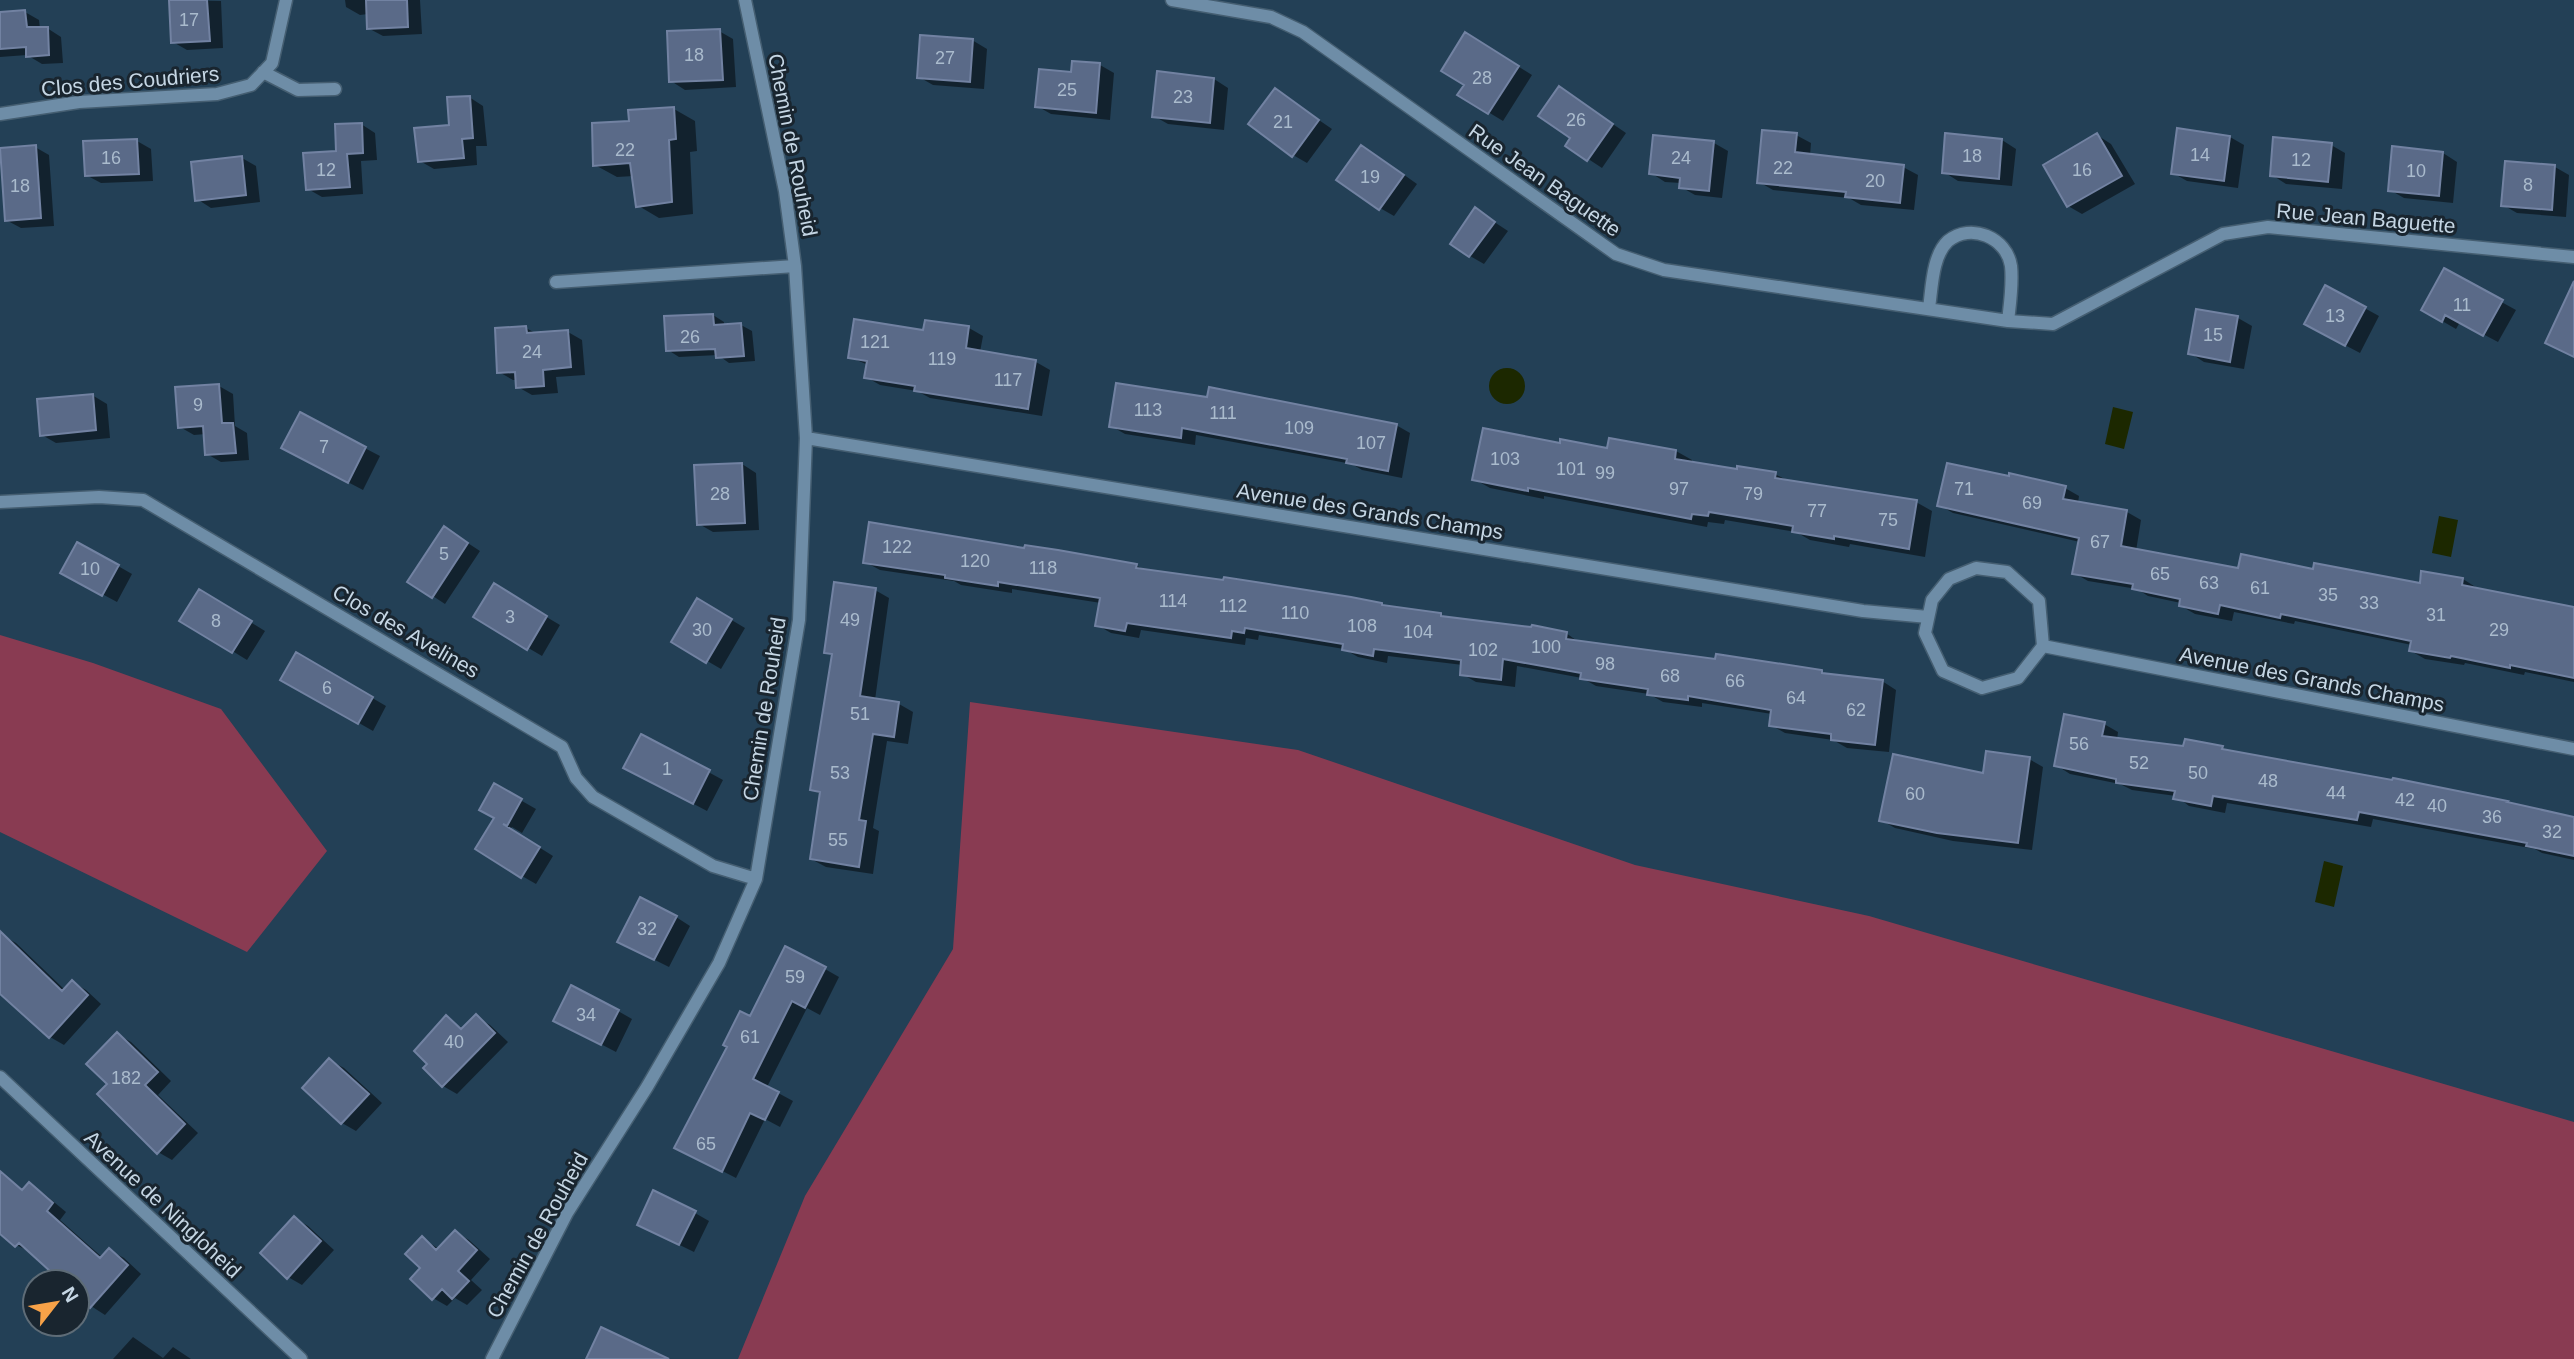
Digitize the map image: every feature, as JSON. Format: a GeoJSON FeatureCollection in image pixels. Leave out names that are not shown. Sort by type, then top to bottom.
{"type":"FeatureCollection","features":[{"type":"Feature","properties":{"kind":"street"},"geometry":{"type":"LineString","coordinates":[[286,0],[272,63],[263,72],[298,90],[335,89]]}},
{"type":"Feature","properties":{"kind":"street","name":"Chemin de Rouheid"},"geometry":{"type":"LineString","coordinates":[[492,1359],[567,1213],[647,1087],[719,962],[756,879],[799,620],[806,439],[795,266],[785,191],[745,0]]}},
{"type":"Feature","properties":{"kind":"street","name":"Rue Jean Baguette"},"geometry":{"type":"LineString","coordinates":[[1172,0],[1271,17],[1303,32],[1616,254],[1664,270],[2008,321],[2053,324],[2223,234],[2268,227],[2574,257]]}},
{"type":"Feature","properties":{"kind":"street","name":"Clos des Coudriers"},"geometry":{"type":"LineString","coordinates":[[0,114],[79,102],[217,94],[251,85],[263,72]]}},
{"type":"Feature","properties":{"kind":"street"},"geometry":{"type":"LineString","coordinates":[[1929,308],[1939,256],[1948,241],[1964,234],[1977,233],[1992,237],[2003,246],[2011,264],[2008,321]]}},
{"type":"Feature","properties":{"kind":"street"},"geometry":{"type":"LineString","coordinates":[[556,282],[795,266]]}},
{"type":"Feature","properties":{"kind":"street","name":"Avenue des Grands Champs"},"geometry":{"type":"LineString","coordinates":[[806,439],[1835,606],[1928,617]]}},
{"type":"Feature","properties":{"kind":"street","name":"Clos des Avelines"},"geometry":{"type":"LineString","coordinates":[[0,502],[99,497],[143,500],[562,747],[576,778],[593,797],[713,866],[756,879]]}},
{"type":"Feature","properties":{"kind":"street"},"geometry":{"type":"LineString","coordinates":[[1976,568],[2007,572],[2039,601],[2043,646],[2018,678],[1982,688],[1943,671],[1925,633],[1932,600],[1949,579],[1976,568]]}},
{"type":"Feature","properties":{"kind":"street","name":"Avenue des Grands Champs"},"geometry":{"type":"LineString","coordinates":[[2043,646],[2574,750]]}},
{"type":"Feature","properties":{"kind":"street","name":"Avenue de Ningloheid"},"geometry":{"type":"LineString","coordinates":[[0,1077],[300,1359]]}},
{"type":"Feature","properties":{"kind":"shaded area"},"geometry":{"type":"Polygon","coordinates":[[[1507,368],[1519,374],[1525,386],[1519,398],[1507,404],[1495,398],[1489,386],[1495,374],[1507,368]]]}},
{"type":"Feature","properties":{"kind":"shaded area"},"geometry":{"type":"Polygon","coordinates":[[[2113,407],[2133,412],[2124,449],[2105,444],[2113,407]]]}},
{"type":"Feature","properties":{"kind":"shaded area"},"geometry":{"type":"Polygon","coordinates":[[[2439,516],[2458,520],[2451,557],[2432,553],[2439,516]]]}},
{"type":"Feature","properties":{"kind":"shaded area"},"geometry":{"type":"Polygon","coordinates":[[[0,635],[93,663],[221,709],[327,851],[247,952],[0,832],[0,635]]]}},
{"type":"Feature","properties":{"kind":"shaded area"},"geometry":{"type":"Polygon","coordinates":[[[970,702],[1298,750],[1635,865],[1869,916],[2574,1122],[2574,1359],[738,1359],[805,1196],[953,949],[970,702]]]}},
{"type":"Feature","properties":{"kind":"shaded area"},"geometry":{"type":"Polygon","coordinates":[[[2324,861],[2343,866],[2334,907],[2315,902],[2324,861]]]}},
{"type":"Feature","properties":{"kind":"building"},"geometry":{"type":"Polygon","coordinates":[[[169,0],[207,0],[210,41],[171,43],[169,0]]]}},
{"type":"Feature","properties":{"kind":"building"},"geometry":{"type":"Polygon","coordinates":[[[366,0],[407,0],[408,27],[367,29],[366,0]]]}},
{"type":"Feature","properties":{"kind":"building"},"geometry":{"type":"Polygon","coordinates":[[[25,10],[27,27],[48,27],[49,55],[26,57],[26,47],[0,49],[0,12],[25,10]]]}},
{"type":"Feature","properties":{"kind":"building"},"geometry":{"type":"Polygon","coordinates":[[[720,29],[723,80],[669,82],[667,31],[720,29]]]}},
{"type":"Feature","properties":{"kind":"building"},"geometry":{"type":"Polygon","coordinates":[[[1465,32],[1519,66],[1488,114],[1457,95],[1464,85],[1441,71],[1465,32]]]}},
{"type":"Feature","properties":{"kind":"building"},"geometry":{"type":"Polygon","coordinates":[[[920,35],[973,39],[970,82],[917,78],[920,35]]]}},
{"type":"Feature","properties":{"kind":"building"},"geometry":{"type":"Polygon","coordinates":[[[1072,61],[1100,63],[1096,113],[1035,107],[1039,69],[1071,72],[1072,61]]]}},
{"type":"Feature","properties":{"kind":"building"},"geometry":{"type":"Polygon","coordinates":[[[1157,71],[1214,78],[1210,123],[1152,117],[1157,71]]]}},
{"type":"Feature","properties":{"kind":"building"},"geometry":{"type":"Polygon","coordinates":[[[1559,86],[1613,124],[1587,161],[1565,146],[1570,138],[1538,116],[1559,86]]]}},
{"type":"Feature","properties":{"kind":"building"},"geometry":{"type":"Polygon","coordinates":[[[1275,88],[1319,120],[1292,157],[1248,124],[1275,88]]]}},
{"type":"Feature","properties":{"kind":"building"},"geometry":{"type":"Polygon","coordinates":[[[470,96],[473,138],[462,139],[464,158],[418,162],[414,128],[449,125],[447,97],[470,96]]]}},
{"type":"Feature","properties":{"kind":"building"},"geometry":{"type":"Polygon","coordinates":[[[674,107],[676,139],[669,140],[672,202],[636,207],[630,163],[593,166],[592,123],[629,121],[628,110],[674,107]]]}},
{"type":"Feature","properties":{"kind":"building"},"geometry":{"type":"Polygon","coordinates":[[[362,123],[363,153],[347,154],[350,187],[306,190],[303,153],[336,151],[335,124],[362,123]]]}},
{"type":"Feature","properties":{"kind":"building"},"geometry":{"type":"Polygon","coordinates":[[[2177,128],[2230,136],[2224,181],[2171,174],[2177,128]]]}},
{"type":"Feature","properties":{"kind":"building"},"geometry":{"type":"Polygon","coordinates":[[[1762,130],[1797,133],[1795,152],[1904,165],[1900,203],[1845,197],[1846,192],[1757,183],[1762,130]]]}},
{"type":"Feature","properties":{"kind":"building"},"geometry":{"type":"Polygon","coordinates":[[[1945,133],[2002,139],[1999,179],[1942,173],[1945,133]]]}},
{"type":"Feature","properties":{"kind":"building"},"geometry":{"type":"Polygon","coordinates":[[[2097,133],[2122,176],[2067,207],[2043,165],[2097,133]]]}},
{"type":"Feature","properties":{"kind":"building"},"geometry":{"type":"Polygon","coordinates":[[[1653,135],[1714,141],[1709,191],[1679,188],[1680,178],[1649,174],[1653,135]]]}},
{"type":"Feature","properties":{"kind":"building"},"geometry":{"type":"Polygon","coordinates":[[[2273,137],[2332,143],[2328,182],[2270,176],[2273,137]]]}},
{"type":"Feature","properties":{"kind":"building"},"geometry":{"type":"Polygon","coordinates":[[[137,139],[139,174],[85,176],[83,141],[137,139]]]}},
{"type":"Feature","properties":{"kind":"building"},"geometry":{"type":"Polygon","coordinates":[[[36,145],[41,218],[5,221],[0,148],[36,145]]]}},
{"type":"Feature","properties":{"kind":"building"},"geometry":{"type":"Polygon","coordinates":[[[1361,145],[1404,175],[1379,210],[1336,180],[1361,145]]]}},
{"type":"Feature","properties":{"kind":"building"},"geometry":{"type":"Polygon","coordinates":[[[2392,146],[2443,152],[2439,196],[2388,191],[2392,146]]]}},
{"type":"Feature","properties":{"kind":"building"},"geometry":{"type":"Polygon","coordinates":[[[242,156],[246,195],[195,201],[191,162],[242,156]]]}},
{"type":"Feature","properties":{"kind":"building"},"geometry":{"type":"Polygon","coordinates":[[[2505,161],[2555,165],[2552,210],[2501,206],[2505,161]]]}},
{"type":"Feature","properties":{"kind":"building"},"geometry":{"type":"Polygon","coordinates":[[[1475,207],[1495,222],[1469,257],[1450,244],[1475,207]]]}},
{"type":"Feature","properties":{"kind":"building"},"geometry":{"type":"Polygon","coordinates":[[[2444,268],[2503,300],[2483,336],[2445,315],[2442,322],[2421,310],[2444,268]]]}},
{"type":"Feature","properties":{"kind":"building"},"geometry":{"type":"Polygon","coordinates":[[[2574,281],[2574,357],[2545,343],[2574,281]]]}},
{"type":"Feature","properties":{"kind":"building"},"geometry":{"type":"Polygon","coordinates":[[[2325,285],[2366,307],[2345,346],[2304,324],[2325,285]]]}},
{"type":"Feature","properties":{"kind":"building"},"geometry":{"type":"Polygon","coordinates":[[[2196,309],[2238,316],[2230,362],[2188,354],[2196,309]]]}},
{"type":"Feature","properties":{"kind":"building"},"geometry":{"type":"Polygon","coordinates":[[[713,314],[714,325],[741,323],[744,356],[716,358],[715,349],[666,351],[664,316],[713,314]]]}},
{"type":"Feature","properties":{"kind":"building"},"geometry":{"type":"Polygon","coordinates":[[[854,319],[923,330],[925,320],[969,326],[966,348],[1036,360],[1028,409],[914,391],[915,386],[864,378],[867,361],[848,358],[854,319]]]}},
{"type":"Feature","properties":{"kind":"building"},"geometry":{"type":"Polygon","coordinates":[[[526,326],[527,333],[568,330],[571,367],[543,370],[544,386],[516,388],[515,372],[497,373],[495,328],[526,326]]]}},
{"type":"Feature","properties":{"kind":"building"},"geometry":{"type":"Polygon","coordinates":[[[1116,383],[1207,397],[1209,387],[1397,424],[1388,471],[1346,463],[1347,459],[1182,428],[1181,438],[1109,427],[1116,383]]]}},
{"type":"Feature","properties":{"kind":"building"},"geometry":{"type":"Polygon","coordinates":[[[219,384],[222,423],[233,423],[236,453],[205,455],[203,426],[178,428],[175,387],[219,384]]]}},
{"type":"Feature","properties":{"kind":"building"},"geometry":{"type":"Polygon","coordinates":[[[93,394],[96,430],[40,436],[37,399],[93,394]]]}},
{"type":"Feature","properties":{"kind":"building"},"geometry":{"type":"Polygon","coordinates":[[[300,412],[366,447],[348,483],[281,448],[300,412]]]}},
{"type":"Feature","properties":{"kind":"building"},"geometry":{"type":"Polygon","coordinates":[[[1483,428],[1560,443],[1560,439],[1607,448],[1609,438],[1676,450],[1675,459],[1776,472],[1775,478],[1917,500],[1909,549],[1792,532],[1793,526],[1709,512],[1708,516],[1692,514],[1691,519],[1472,480],[1483,428]]]}},
{"type":"Feature","properties":{"kind":"building"},"geometry":{"type":"Polygon","coordinates":[[[742,463],[745,523],[697,525],[694,465],[742,463]]]}},
{"type":"Feature","properties":{"kind":"building"},"geometry":{"type":"Polygon","coordinates":[[[1947,463],[2066,486],[2063,499],[2127,510],[2121,546],[2238,568],[2241,554],[2313,569],[2314,563],[2420,583],[2421,571],[2463,578],[2462,585],[2574,607],[2574,678],[2510,665],[2510,668],[2409,651],[2411,641],[2281,614],[2280,618],[2220,605],[2218,614],[2179,606],[2180,599],[2132,589],[2133,584],[2072,574],[2079,538],[1937,506],[1947,463]]]}},
{"type":"Feature","properties":{"kind":"building"},"geometry":{"type":"Polygon","coordinates":[[[869,522],[1024,548],[1025,545],[1058,550],[1137,564],[1136,568],[1223,580],[1224,577],[1351,597],[1382,605],[1441,613],[1441,616],[1532,625],[1567,632],[1566,639],[1715,659],[1716,654],[1822,670],[1822,673],[1883,680],[1875,745],[1831,740],[1831,734],[1769,726],[1771,710],[1688,696],[1688,700],[1647,695],[1648,689],[1580,679],[1581,673],[1503,659],[1501,680],[1460,675],[1461,660],[1374,649],[1373,656],[1342,650],[1343,644],[1245,628],[1244,633],[1232,631],[1231,638],[1127,623],[1125,631],[1095,626],[1100,598],[998,582],[998,586],[863,563],[869,522]]]}},
{"type":"Feature","properties":{"kind":"building"},"geometry":{"type":"Polygon","coordinates":[[[444,526],[468,543],[432,598],[407,582],[444,526]]]}},
{"type":"Feature","properties":{"kind":"building"},"geometry":{"type":"Polygon","coordinates":[[[77,542],[119,565],[102,596],[60,573],[77,542]]]}},
{"type":"Feature","properties":{"kind":"building"},"geometry":{"type":"Polygon","coordinates":[[[834,582],[876,588],[860,696],[899,702],[894,737],[873,734],[859,820],[866,821],[859,867],[810,859],[820,792],[810,790],[832,654],[824,653],[834,582]]]}},
{"type":"Feature","properties":{"kind":"building"},"geometry":{"type":"Polygon","coordinates":[[[494,583],[547,616],[527,650],[473,617],[494,583]]]}},
{"type":"Feature","properties":{"kind":"building"},"geometry":{"type":"Polygon","coordinates":[[[199,589],[252,621],[232,653],[179,621],[199,589]]]}},
{"type":"Feature","properties":{"kind":"building"},"geometry":{"type":"Polygon","coordinates":[[[697,598],[732,619],[706,663],[671,642],[697,598]]]}},
{"type":"Feature","properties":{"kind":"building"},"geometry":{"type":"Polygon","coordinates":[[[296,652],[373,697],[358,724],[280,680],[296,652]]]}},
{"type":"Feature","properties":{"kind":"building"},"geometry":{"type":"Polygon","coordinates":[[[2064,714],[2105,722],[2102,736],[2183,746],[2185,739],[2223,746],[2222,749],[2508,801],[2574,817],[2574,856],[2526,846],[2527,843],[2359,812],[2357,820],[2213,796],[2211,806],[2173,799],[2175,791],[2116,783],[2116,779],[2054,766],[2064,714]]]}},
{"type":"Feature","properties":{"kind":"building"},"geometry":{"type":"Polygon","coordinates":[[[641,734],[710,770],[693,804],[623,768],[641,734]]]}},
{"type":"Feature","properties":{"kind":"building"},"geometry":{"type":"Polygon","coordinates":[[[1986,751],[2030,757],[2018,843],[1937,833],[1879,821],[1893,754],[1983,773],[1986,751]]]}},
{"type":"Feature","properties":{"kind":"building"},"geometry":{"type":"Polygon","coordinates":[[[494,783],[522,799],[507,826],[503,824],[540,847],[521,878],[475,849],[494,818],[479,810],[494,783]]]}},
{"type":"Feature","properties":{"kind":"building"},"geometry":{"type":"Polygon","coordinates":[[[640,897],[677,916],[654,960],[617,942],[640,897]]]}},
{"type":"Feature","properties":{"kind":"building"},"geometry":{"type":"Polygon","coordinates":[[[0,931],[62,991],[72,980],[88,995],[49,1038],[0,994],[0,931]]]}},
{"type":"Feature","properties":{"kind":"building"},"geometry":{"type":"Polygon","coordinates":[[[785,946],[826,967],[805,1008],[792,1001],[753,1079],[779,1092],[765,1120],[750,1113],[722,1172],[674,1148],[727,1047],[723,1045],[740,1011],[750,1016],[785,946]]]}},
{"type":"Feature","properties":{"kind":"building"},"geometry":{"type":"Polygon","coordinates":[[[571,985],[619,1010],[601,1045],[553,1021],[571,985]]]}},
{"type":"Feature","properties":{"kind":"building"},"geometry":{"type":"Polygon","coordinates":[[[476,1014],[495,1033],[442,1087],[423,1068],[427,1064],[414,1051],[446,1015],[461,1029],[476,1014]]]}},
{"type":"Feature","properties":{"kind":"building"},"geometry":{"type":"Polygon","coordinates":[[[117,1032],[158,1072],[145,1085],[185,1124],[157,1154],[97,1094],[107,1084],[86,1064],[117,1032]]]}},
{"type":"Feature","properties":{"kind":"building"},"geometry":{"type":"Polygon","coordinates":[[[329,1058],[369,1094],[341,1124],[302,1088],[329,1058]]]}},
{"type":"Feature","properties":{"kind":"building"},"geometry":{"type":"Polygon","coordinates":[[[0,1171],[22,1190],[29,1182],[53,1203],[47,1211],[100,1258],[109,1248],[128,1265],[91,1307],[91,1268],[47,1268],[19,1243],[15,1247],[0,1234],[0,1171]]]}},
{"type":"Feature","properties":{"kind":"building"},"geometry":{"type":"Polygon","coordinates":[[[653,1190],[696,1211],[679,1245],[637,1225],[653,1190]]]}},
{"type":"Feature","properties":{"kind":"building"},"geometry":{"type":"Polygon","coordinates":[[[294,1216],[321,1241],[287,1279],[260,1253],[294,1216]]]}},
{"type":"Feature","properties":{"kind":"building"},"geometry":{"type":"Polygon","coordinates":[[[455,1230],[477,1250],[458,1271],[469,1281],[452,1299],[442,1289],[432,1300],[410,1279],[420,1268],[405,1254],[422,1236],[436,1250],[455,1230]]]}},
{"type":"Feature","properties":{"kind":"building"},"geometry":{"type":"Polygon","coordinates":[[[601,1327],[669,1359],[586,1359],[601,1327]]]}}]}
